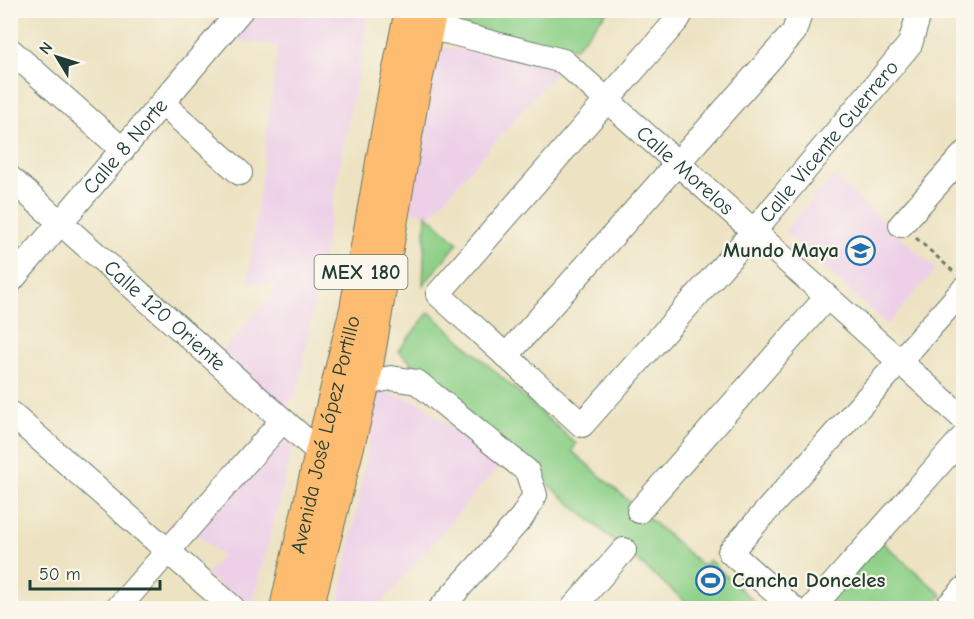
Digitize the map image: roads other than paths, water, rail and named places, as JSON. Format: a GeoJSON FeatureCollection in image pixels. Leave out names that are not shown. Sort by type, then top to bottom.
{"type":"FeatureCollection","features":[{"type":"Feature","properties":{"kind":"main road","name":"Avenida José López Portillo"},"geometry":{"type":"LineString","coordinates":[[334,453],[365,384],[414,95],[420,19]]}},
{"type":"Feature","properties":{"kind":"main road","name":"Avenida José López Portillo"},"geometry":{"type":"LineString","coordinates":[[298,603],[334,453],[355,309],[394,89],[420,19]]}},
{"type":"Feature","properties":{"kind":"main road"},"geometry":{"type":"LineString","coordinates":[[298,603],[334,453]]}},
{"type":"Feature","properties":{"kind":"street","name":"Calle 8 Norte"},"geometry":{"type":"LineString","coordinates":[[10,282],[241,10]]}},
{"type":"Feature","properties":{"kind":"street"},"geometry":{"type":"LineString","coordinates":[[683,10],[678,19],[438,294],[506,356],[676,162],[794,32],[801,10]]}},
{"type":"Feature","properties":{"kind":"street","name":"Calle Vicente Guerrero"},"geometry":{"type":"LineString","coordinates":[[506,356],[582,425],[753,231],[910,44],[920,10]]}},
{"type":"Feature","properties":{"kind":"street","name":"Calle Morelos"},"geometry":{"type":"LineString","coordinates":[[420,19],[563,61],[963,419]]}},
{"type":"Feature","properties":{"kind":"street"},"geometry":{"type":"LineString","coordinates":[[10,50],[123,150]]}},
{"type":"Feature","properties":{"kind":"street"},"geometry":{"type":"LineString","coordinates":[[162,104],[240,173]]}},
{"type":"Feature","properties":{"kind":"street"},"geometry":{"type":"LineString","coordinates":[[901,225],[963,154]]}},
{"type":"Feature","properties":{"kind":"street","name":"Calle 120 Oriente"},"geometry":{"type":"LineString","coordinates":[[10,178],[283,420],[334,453]]}},
{"type":"Feature","properties":{"kind":"street"},"geometry":{"type":"LineString","coordinates":[[793,609],[730,552],[899,361],[959,281]]}},
{"type":"Feature","properties":{"kind":"street"},"geometry":{"type":"LineString","coordinates":[[639,511],[827,297]]}},
{"type":"Feature","properties":{"kind":"street"},"geometry":{"type":"LineString","coordinates":[[365,384],[391,378],[417,382],[527,471],[535,495],[522,517],[441,609]]}},
{"type":"Feature","properties":{"kind":"street"},"geometry":{"type":"LineString","coordinates":[[10,413],[233,609]]}},
{"type":"Feature","properties":{"kind":"street"},"geometry":{"type":"LineString","coordinates":[[118,609],[283,420]]}},
{"type":"Feature","properties":{"kind":"street"},"geometry":{"type":"LineString","coordinates":[[812,609],[963,436]]}},
{"type":"Feature","properties":{"kind":"street"},"geometry":{"type":"LineString","coordinates":[[573,609],[624,550]]}},
{"type":"Feature","properties":{"kind":"street"},"geometry":{"type":"LineString","coordinates":[[946,609],[963,589]]}},
{"type":"Feature","properties":{"kind":"place","name":"Mundo Maya"},"geometry":{"type":"Point","coordinates":[860,250]}},
{"type":"Feature","properties":{"kind":"place","name":"Cancha Donceles"},"geometry":{"type":"Point","coordinates":[711,580]}}]}
